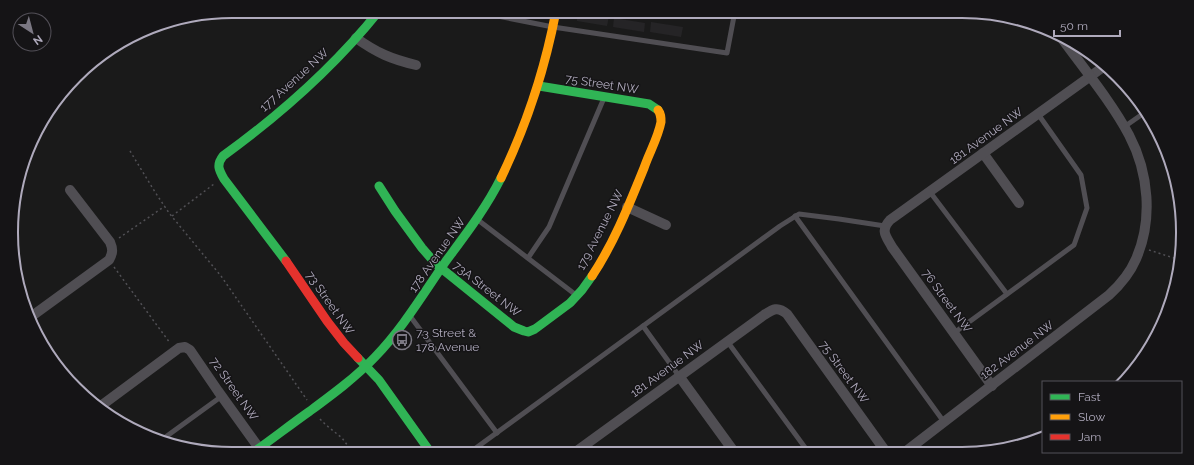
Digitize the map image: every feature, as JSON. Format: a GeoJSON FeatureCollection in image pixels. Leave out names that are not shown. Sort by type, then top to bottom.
{"type":"FeatureCollection","features":[{"type":"Feature","properties":{"kind":"street","name":"177 Avenue NW"},"geometry":{"type":"LineString","coordinates":[[218,161],[296,98],[330,66],[373,18]]}},
{"type":"Feature","properties":{"kind":"street","name":"178 Avenue NW"},"geometry":{"type":"LineString","coordinates":[[261,447],[340,390],[387,346],[477,220],[500,180],[520,136],[539,86],[555,18]]}},
{"type":"Feature","properties":{"kind":"street"},"geometry":{"type":"LineString","coordinates":[[356,38],[376,52],[397,61],[416,65]]}},
{"type":"Feature","properties":{"kind":"street","name":"182 Avenue NW"},"geometry":{"type":"LineString","coordinates":[[912,447],[1109,295],[1128,274],[1136,259],[1146,220],[1147,198],[1144,176],[1138,154],[1124,127],[1068,46]]}},
{"type":"Feature","properties":{"kind":"street","name":"181 Avenue NW"},"geometry":{"type":"LineString","coordinates":[[884,228],[890,220],[1101,69]]}},
{"type":"Feature","properties":{"kind":"street","name":"75 Street NW"},"geometry":{"type":"LineString","coordinates":[[539,86],[649,104],[655,107],[659,112]]}},
{"type":"Feature","properties":{"kind":"street","name":"179 Avenue NW"},"geometry":{"type":"LineString","coordinates":[[523,332],[532,331],[563,309],[584,287],[600,262],[627,207],[648,158],[658,131],[661,117],[659,112]]}},
{"type":"Feature","properties":{"kind":"street"},"geometry":{"type":"LineString","coordinates":[[983,153],[1020,203]]}},
{"type":"Feature","properties":{"kind":"street","name":"73 Street NW"},"geometry":{"type":"LineString","coordinates":[[218,161],[218,166],[223,177],[292,269],[339,338],[378,380],[426,447]]}},
{"type":"Feature","properties":{"kind":"street","name":"73A Street NW"},"geometry":{"type":"LineString","coordinates":[[379,186],[385,197],[431,259],[441,269],[514,327],[523,332]]}},
{"type":"Feature","properties":{"kind":"street"},"geometry":{"type":"LineString","coordinates":[[34,315],[111,252],[70,190]]}},
{"type":"Feature","properties":{"kind":"street"},"geometry":{"type":"LineString","coordinates":[[627,207],[666,225]]}},
{"type":"Feature","properties":{"kind":"street","name":"76 Street NW"},"geometry":{"type":"LineString","coordinates":[[884,228],[892,246],[992,386]]}},
{"type":"Feature","properties":{"kind":"street","name":"75 Street NW"},"geometry":{"type":"LineString","coordinates":[[778,309],[787,314],[882,447]]}},
{"type":"Feature","properties":{"kind":"street","name":"181 Avenue NW"},"geometry":{"type":"LineString","coordinates":[[586,447],[727,341],[764,315],[778,309]]}},
{"type":"Feature","properties":{"kind":"street"},"geometry":{"type":"LineString","coordinates":[[103,404],[180,349]]}},
{"type":"Feature","properties":{"kind":"street","name":"72 Street NW"},"geometry":{"type":"LineString","coordinates":[[180,349],[190,350],[222,396],[253,447]]}},
{"type":"Feature","properties":{"kind":"street"},"geometry":{"type":"LineString","coordinates":[[679,376],[731,447]]}},
{"type":"Feature","properties":{"kind":"lane"},"geometry":{"type":"LineString","coordinates":[[510,18],[727,53],[734,18]]}},
{"type":"Feature","properties":{"kind":"lane"},"geometry":{"type":"LineString","coordinates":[[528,258],[549,227],[604,97]]}},
{"type":"Feature","properties":{"kind":"lane"},"geometry":{"type":"LineString","coordinates":[[954,333],[1074,246],[1087,208],[1081,175],[1038,114]]}},
{"type":"Feature","properties":{"kind":"lane"},"geometry":{"type":"LineString","coordinates":[[1124,127],[1141,115]]}},
{"type":"Feature","properties":{"kind":"lane"},"geometry":{"type":"LineString","coordinates":[[930,192],[1007,294]]}},
{"type":"Feature","properties":{"kind":"lane"},"geometry":{"type":"LineString","coordinates":[[477,447],[795,216],[799,214],[839,219],[884,228]]}},
{"type":"Feature","properties":{"kind":"lane"},"geometry":{"type":"LineString","coordinates":[[795,216],[944,422]]}},
{"type":"Feature","properties":{"kind":"lane"},"geometry":{"type":"LineString","coordinates":[[477,220],[576,295]]}},
{"type":"Feature","properties":{"kind":"lane"},"geometry":{"type":"LineString","coordinates":[[410,315],[497,433]]}},
{"type":"Feature","properties":{"kind":"lane"},"geometry":{"type":"LineString","coordinates":[[643,326],[679,376]]}},
{"type":"Feature","properties":{"kind":"lane"},"geometry":{"type":"LineString","coordinates":[[727,341],[804,447]]}},
{"type":"Feature","properties":{"kind":"lane"},"geometry":{"type":"LineString","coordinates":[[166,437],[222,396]]}},
{"type":"Feature","properties":{"kind":"path"},"geometry":{"type":"LineString","coordinates":[[130,151],[172,216],[221,276],[310,404]]}},
{"type":"Feature","properties":{"kind":"path"},"geometry":{"type":"LineString","coordinates":[[172,216],[223,177]]}},
{"type":"Feature","properties":{"kind":"path"},"geometry":{"type":"LineString","coordinates":[[165,206],[111,252],[180,349]]}},
{"type":"Feature","properties":{"kind":"path"},"geometry":{"type":"LineString","coordinates":[[1140,247],[1174,258]]}},
{"type":"Feature","properties":{"kind":"path"},"geometry":{"type":"LineString","coordinates":[[319,418],[342,438],[349,447]]}},
{"type":"Feature","properties":{"kind":"shaded area"},"geometry":{"type":"Polygon","coordinates":[[[577,18],[609,18],[607,26],[577,21],[577,18]]]}},
{"type":"Feature","properties":{"kind":"shaded area"},"geometry":{"type":"Polygon","coordinates":[[[614,18],[645,23],[644,32],[613,27],[614,18]]]}},
{"type":"Feature","properties":{"kind":"shaded area"},"geometry":{"type":"Polygon","coordinates":[[[651,22],[683,27],[681,37],[650,32],[651,22]]]}},
{"type":"Feature","properties":{"kind":"traffic: fast"},"geometry":{"type":"LineString","coordinates":[[286,261],[224,179],[220,170],[220,162],[223,156],[266,124],[306,89],[344,51],[373,18]]}},
{"type":"Feature","properties":{"kind":"traffic: fast"},"geometry":{"type":"LineString","coordinates":[[539,86],[649,104],[658,110]]}},
{"type":"Feature","properties":{"kind":"traffic: fast"},"geometry":{"type":"LineString","coordinates":[[261,447],[344,385],[368,364],[385,346],[404,323],[475,221],[501,178]]}},
{"type":"Feature","properties":{"kind":"traffic: fast"},"geometry":{"type":"LineString","coordinates":[[379,186],[422,248],[436,264],[514,327],[528,332],[535,329],[570,303],[592,276]]}},
{"type":"Feature","properties":{"kind":"traffic: fast"},"geometry":{"type":"LineString","coordinates":[[358,358],[379,380],[427,447]]}},
{"type":"Feature","properties":{"kind":"traffic: slow"},"geometry":{"type":"LineString","coordinates":[[501,178],[527,117],[541,75],[555,18]]}},
{"type":"Feature","properties":{"kind":"traffic: slow"},"geometry":{"type":"LineString","coordinates":[[592,276],[621,224],[656,140],[661,122],[661,116],[658,110]]}},
{"type":"Feature","properties":{"kind":"traffic: jam"},"geometry":{"type":"LineString","coordinates":[[286,261],[327,321],[358,358]]}},
{"type":"Feature","properties":{"kind":"place","name":"73 Street & 178 Avenue"},"geometry":{"type":"Point","coordinates":[402,340]}}]}
